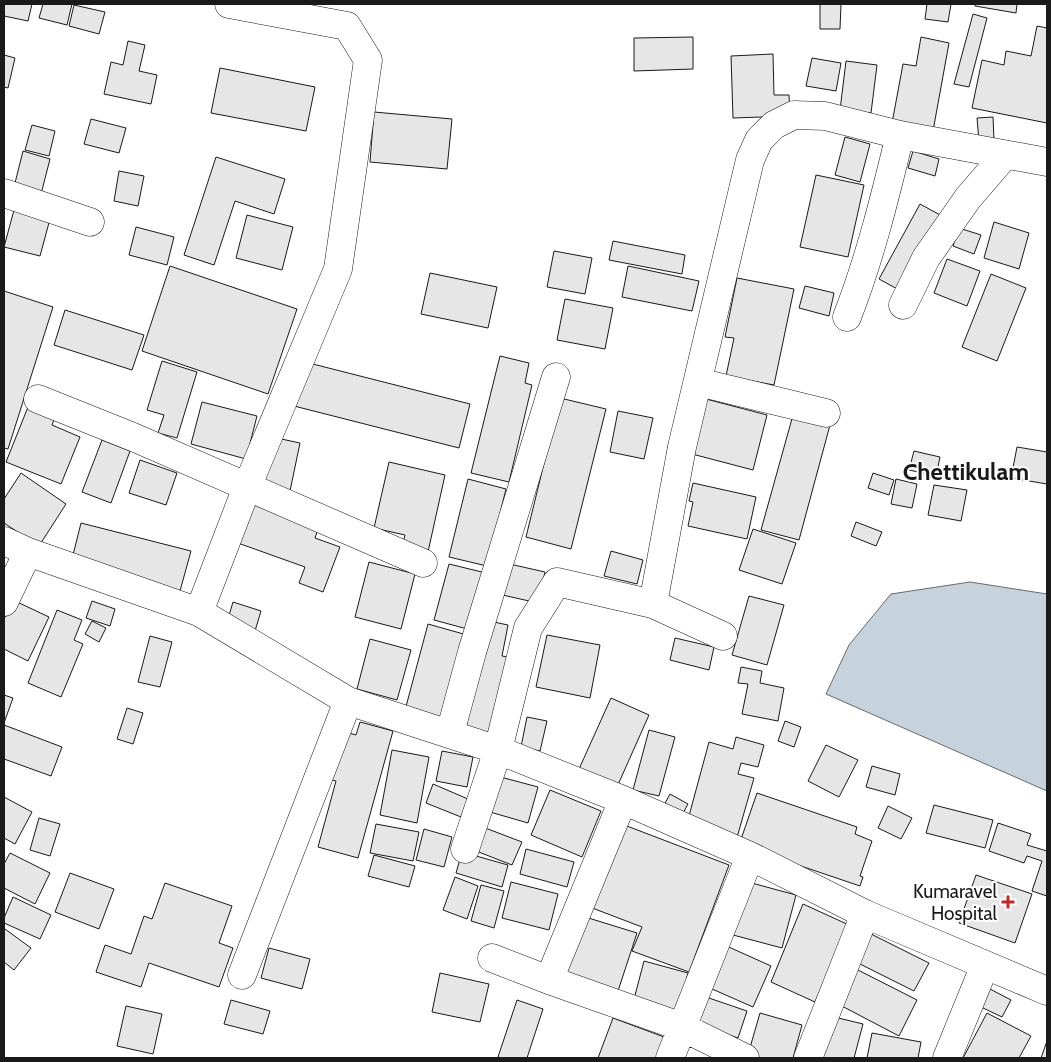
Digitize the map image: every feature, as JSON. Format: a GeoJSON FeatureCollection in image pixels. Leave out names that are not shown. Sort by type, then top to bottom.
{"type":"FeatureCollection","features":[{"type":"Feature","properties":{"kind":"street"},"geometry":{"type":"LineString","coordinates":[[199,612],[248,487],[338,269],[368,60],[347,26],[229,4]]}},
{"type":"Feature","properties":{"kind":"street"},"geometry":{"type":"LineString","coordinates":[[653,604],[682,447],[750,160],[759,140],[774,125],[794,116],[825,116],[900,135],[1047,162]]}},
{"type":"Feature","properties":{"kind":"street"},"geometry":{"type":"LineString","coordinates":[[846,317],[856,295],[883,208],[900,135]]}},
{"type":"Feature","properties":{"kind":"street"},"geometry":{"type":"LineString","coordinates":[[904,305],[926,258],[968,198],[1005,155]]}},
{"type":"Feature","properties":{"kind":"street"},"geometry":{"type":"LineString","coordinates":[[4,193],[90,222]]}},
{"type":"Feature","properties":{"kind":"street"},"geometry":{"type":"LineString","coordinates":[[450,733],[556,377]]}},
{"type":"Feature","properties":{"kind":"street"},"geometry":{"type":"LineString","coordinates":[[698,382],[826,413]]}},
{"type":"Feature","properties":{"kind":"street"},"geometry":{"type":"LineString","coordinates":[[38,398],[423,563]]}},
{"type":"Feature","properties":{"kind":"street"},"geometry":{"type":"LineString","coordinates":[[4,602],[16,546],[199,612],[348,701],[498,750],[623,800],[750,856],[865,914],[1047,991]]}},
{"type":"Feature","properties":{"kind":"street"},"geometry":{"type":"LineString","coordinates":[[465,849],[498,750],[528,628],[557,582],[653,604],[723,636]]}},
{"type":"Feature","properties":{"kind":"street"},"geometry":{"type":"LineString","coordinates":[[242,975],[348,701]]}},
{"type":"Feature","properties":{"kind":"street"},"geometry":{"type":"LineString","coordinates":[[549,980],[623,800]]}},
{"type":"Feature","properties":{"kind":"street"},"geometry":{"type":"LineString","coordinates":[[670,1058],[750,856]]}},
{"type":"Feature","properties":{"kind":"street"},"geometry":{"type":"LineString","coordinates":[[808,1058],[865,914]]}},
{"type":"Feature","properties":{"kind":"street"},"geometry":{"type":"LineString","coordinates":[[492,958],[549,980],[682,1026],[745,1058]]}},
{"type":"Feature","properties":{"kind":"street"},"geometry":{"type":"LineString","coordinates":[[947,1058],[985,965]]}},
{"type":"Feature","properties":{"kind":"shaded area"},"geometry":{"type":"Polygon","coordinates":[[[970,582],[1047,594],[1047,791],[826,694],[849,645],[891,594],[970,582]]]}},
{"type":"Feature","properties":{"kind":"building"},"geometry":{"type":"Polygon","coordinates":[[[4,4],[32,4],[28,21],[4,16],[4,4]]]}},
{"type":"Feature","properties":{"kind":"building"},"geometry":{"type":"Polygon","coordinates":[[[43,4],[72,4],[67,25],[39,18],[43,4]]]}},
{"type":"Feature","properties":{"kind":"building"},"geometry":{"type":"Polygon","coordinates":[[[820,4],[841,4],[840,29],[820,29],[820,4]]]}},
{"type":"Feature","properties":{"kind":"building"},"geometry":{"type":"Polygon","coordinates":[[[927,4],[951,4],[948,22],[925,19],[927,4]]]}},
{"type":"Feature","properties":{"kind":"building"},"geometry":{"type":"Polygon","coordinates":[[[975,4],[1017,4],[1016,13],[975,6],[975,4]]]}},
{"type":"Feature","properties":{"kind":"building"},"geometry":{"type":"Polygon","coordinates":[[[74,5],[105,12],[99,34],[69,26],[74,5]]]}},
{"type":"Feature","properties":{"kind":"building"},"geometry":{"type":"Polygon","coordinates":[[[973,14],[987,18],[969,87],[954,84],[973,14]]]}},
{"type":"Feature","properties":{"kind":"building"},"geometry":{"type":"Polygon","coordinates":[[[1037,26],[1047,28],[1047,123],[972,108],[982,60],[1004,65],[1006,51],[1031,56],[1037,26]]]}},
{"type":"Feature","properties":{"kind":"building"},"geometry":{"type":"Polygon","coordinates":[[[693,37],[693,69],[634,71],[634,38],[693,37]]]}},
{"type":"Feature","properties":{"kind":"building"},"geometry":{"type":"Polygon","coordinates":[[[921,37],[949,43],[933,131],[892,123],[903,64],[916,66],[921,37]]]}},
{"type":"Feature","properties":{"kind":"building"},"geometry":{"type":"Polygon","coordinates":[[[128,41],[145,45],[139,71],[157,75],[151,104],[104,94],[111,62],[123,65],[128,41]]]}},
{"type":"Feature","properties":{"kind":"building"},"geometry":{"type":"Polygon","coordinates":[[[773,54],[774,95],[789,95],[790,116],[733,118],[731,56],[773,54]]]}},
{"type":"Feature","properties":{"kind":"building"},"geometry":{"type":"Polygon","coordinates":[[[4,55],[15,58],[8,88],[4,87],[4,55]]]}},
{"type":"Feature","properties":{"kind":"building"},"geometry":{"type":"Polygon","coordinates":[[[812,58],[841,63],[836,91],[806,86],[812,58]]]}},
{"type":"Feature","properties":{"kind":"building"},"geometry":{"type":"Polygon","coordinates":[[[846,61],[877,65],[871,113],[840,110],[846,61]]]}},
{"type":"Feature","properties":{"kind":"building"},"geometry":{"type":"Polygon","coordinates":[[[220,68],[315,87],[306,131],[211,113],[220,68]]]}},
{"type":"Feature","properties":{"kind":"building"},"geometry":{"type":"Polygon","coordinates":[[[374,112],[452,119],[447,169],[370,162],[374,112]]]}},
{"type":"Feature","properties":{"kind":"building"},"geometry":{"type":"Polygon","coordinates":[[[993,117],[994,140],[979,141],[977,118],[993,117]]]}},
{"type":"Feature","properties":{"kind":"building"},"geometry":{"type":"Polygon","coordinates":[[[91,119],[126,128],[119,153],[84,144],[91,119]]]}},
{"type":"Feature","properties":{"kind":"building"},"geometry":{"type":"Polygon","coordinates":[[[32,125],[55,131],[49,156],[25,150],[32,125]]]}},
{"type":"Feature","properties":{"kind":"building"},"geometry":{"type":"Polygon","coordinates":[[[845,137],[870,144],[860,182],[835,175],[845,137]]]}},
{"type":"Feature","properties":{"kind":"building"},"geometry":{"type":"Polygon","coordinates":[[[23,151],[50,159],[40,198],[13,191],[23,151]]]}},
{"type":"Feature","properties":{"kind":"building"},"geometry":{"type":"Polygon","coordinates":[[[913,151],[939,159],[935,176],[908,168],[913,151]]]}},
{"type":"Feature","properties":{"kind":"building"},"geometry":{"type":"Polygon","coordinates":[[[216,157],[285,179],[274,214],[235,201],[214,265],[184,255],[216,157]]]}},
{"type":"Feature","properties":{"kind":"building"},"geometry":{"type":"Polygon","coordinates":[[[119,171],[144,176],[138,206],[114,201],[119,171]]]}},
{"type":"Feature","properties":{"kind":"building"},"geometry":{"type":"Polygon","coordinates":[[[816,175],[864,185],[848,257],[800,247],[816,175]]]}},
{"type":"Feature","properties":{"kind":"building"},"geometry":{"type":"Polygon","coordinates":[[[920,204],[942,216],[901,291],[879,279],[920,204]]]}},
{"type":"Feature","properties":{"kind":"building"},"geometry":{"type":"Polygon","coordinates":[[[14,210],[50,219],[40,256],[4,247],[14,210]]]}},
{"type":"Feature","properties":{"kind":"building"},"geometry":{"type":"Polygon","coordinates":[[[247,215],[293,227],[282,270],[236,258],[247,215]]]}},
{"type":"Feature","properties":{"kind":"building"},"geometry":{"type":"Polygon","coordinates":[[[994,222],[1029,233],[1019,269],[984,258],[994,222]]]}},
{"type":"Feature","properties":{"kind":"building"},"geometry":{"type":"Polygon","coordinates":[[[136,227],[174,237],[167,265],[129,255],[136,227]]]}},
{"type":"Feature","properties":{"kind":"building"},"geometry":{"type":"Polygon","coordinates":[[[959,228],[981,235],[974,254],[953,246],[959,228]]]}},
{"type":"Feature","properties":{"kind":"building"},"geometry":{"type":"Polygon","coordinates":[[[613,241],[685,255],[682,274],[609,260],[613,241]]]}},
{"type":"Feature","properties":{"kind":"building"},"geometry":{"type":"Polygon","coordinates":[[[554,251],[592,258],[585,294],[547,287],[554,251]]]}},
{"type":"Feature","properties":{"kind":"building"},"geometry":{"type":"Polygon","coordinates":[[[947,259],[980,271],[967,306],[934,293],[947,259]]]}},
{"type":"Feature","properties":{"kind":"building"},"geometry":{"type":"Polygon","coordinates":[[[170,266],[297,309],[268,394],[142,351],[170,266]]]}},
{"type":"Feature","properties":{"kind":"building"},"geometry":{"type":"Polygon","coordinates":[[[628,266],[699,281],[692,311],[622,297],[628,266]]]}},
{"type":"Feature","properties":{"kind":"building"},"geometry":{"type":"Polygon","coordinates":[[[430,273],[497,287],[488,328],[421,314],[430,273]]]}},
{"type":"Feature","properties":{"kind":"building"},"geometry":{"type":"Polygon","coordinates":[[[991,274],[1026,288],[997,361],[962,347],[991,274]]]}},
{"type":"Feature","properties":{"kind":"building"},"geometry":{"type":"Polygon","coordinates":[[[737,278],[794,289],[774,385],[726,376],[734,338],[725,337],[737,278]]]}},
{"type":"Feature","properties":{"kind":"building"},"geometry":{"type":"Polygon","coordinates":[[[805,286],[834,293],[829,316],[799,308],[805,286]]]}},
{"type":"Feature","properties":{"kind":"building"},"geometry":{"type":"Polygon","coordinates":[[[4,291],[53,307],[8,449],[4,448],[4,291]]]}},
{"type":"Feature","properties":{"kind":"building"},"geometry":{"type":"Polygon","coordinates":[[[565,299],[613,308],[605,349],[557,340],[565,299]]]}},
{"type":"Feature","properties":{"kind":"building"},"geometry":{"type":"Polygon","coordinates":[[[65,310],[144,335],[132,370],[54,345],[65,310]]]}},
{"type":"Feature","properties":{"kind":"building"},"geometry":{"type":"Polygon","coordinates":[[[500,356],[529,363],[525,383],[532,385],[509,482],[471,473],[500,356]]]}},
{"type":"Feature","properties":{"kind":"building"},"geometry":{"type":"Polygon","coordinates":[[[162,361],[197,372],[177,438],[158,433],[164,415],[147,410],[162,361]]]}},
{"type":"Feature","properties":{"kind":"building"},"geometry":{"type":"Polygon","coordinates":[[[305,362],[470,404],[459,448],[294,406],[305,362]]]}},
{"type":"Feature","properties":{"kind":"building"},"geometry":{"type":"Polygon","coordinates":[[[560,398],[606,409],[571,549],[526,537],[560,398]]]}},
{"type":"Feature","properties":{"kind":"building"},"geometry":{"type":"Polygon","coordinates":[[[706,399],[767,415],[753,470],[692,454],[706,399]]]}},
{"type":"Feature","properties":{"kind":"building"},"geometry":{"type":"Polygon","coordinates":[[[30,402],[57,412],[52,425],[80,437],[61,484],[6,462],[30,402]]]}},
{"type":"Feature","properties":{"kind":"building"},"geometry":{"type":"Polygon","coordinates":[[[202,402],[257,416],[246,459],[191,444],[202,402]]]}},
{"type":"Feature","properties":{"kind":"building"},"geometry":{"type":"Polygon","coordinates":[[[618,411],[653,418],[644,459],[610,452],[618,411]]]}},
{"type":"Feature","properties":{"kind":"building"},"geometry":{"type":"Polygon","coordinates":[[[793,415],[830,425],[799,540],[761,530],[793,415]]]}},
{"type":"Feature","properties":{"kind":"building"},"geometry":{"type":"Polygon","coordinates":[[[272,437],[300,443],[290,491],[262,486],[272,437]]]}},
{"type":"Feature","properties":{"kind":"building"},"geometry":{"type":"Polygon","coordinates":[[[102,440],[130,451],[111,503],[82,492],[102,440]]]}},
{"type":"Feature","properties":{"kind":"building"},"geometry":{"type":"Polygon","coordinates":[[[1017,447],[1047,452],[1047,484],[1011,478],[1017,447]]]}},
{"type":"Feature","properties":{"kind":"building"},"geometry":{"type":"Polygon","coordinates":[[[914,451],[940,457],[936,476],[909,470],[914,451]]]}},
{"type":"Feature","properties":{"kind":"building"},"geometry":{"type":"Polygon","coordinates":[[[140,460],[177,473],[166,505],[129,493],[140,460]]]}},
{"type":"Feature","properties":{"kind":"building"},"geometry":{"type":"Polygon","coordinates":[[[389,462],[445,475],[428,552],[402,546],[405,535],[374,528],[389,462]]]}},
{"type":"Feature","properties":{"kind":"building"},"geometry":{"type":"Polygon","coordinates":[[[21,473],[66,504],[39,546],[4,523],[4,499],[21,473]]]}},
{"type":"Feature","properties":{"kind":"building"},"geometry":{"type":"Polygon","coordinates":[[[873,473],[894,480],[889,495],[868,488],[873,473]]]}},
{"type":"Feature","properties":{"kind":"building"},"geometry":{"type":"Polygon","coordinates":[[[468,479],[506,489],[487,566],[449,557],[468,479]]]}},
{"type":"Feature","properties":{"kind":"building"},"geometry":{"type":"Polygon","coordinates":[[[896,479],[917,484],[912,508],[891,504],[896,479]]]}},
{"type":"Feature","properties":{"kind":"building"},"geometry":{"type":"Polygon","coordinates":[[[693,483],[756,497],[747,539],[688,526],[693,502],[689,501],[693,483]]]}},
{"type":"Feature","properties":{"kind":"building"},"geometry":{"type":"Polygon","coordinates":[[[934,485],[967,490],[961,521],[928,515],[934,485]]]}},
{"type":"Feature","properties":{"kind":"building"},"geometry":{"type":"Polygon","coordinates":[[[250,501],[319,526],[315,538],[340,547],[323,592],[299,583],[305,567],[235,542],[250,501]]]}},
{"type":"Feature","properties":{"kind":"building"},"geometry":{"type":"Polygon","coordinates":[[[856,522],[882,532],[876,546],[851,536],[856,522]]]}},
{"type":"Feature","properties":{"kind":"building"},"geometry":{"type":"Polygon","coordinates":[[[81,523],[191,551],[180,591],[71,563],[81,523]]]}},
{"type":"Feature","properties":{"kind":"building"},"geometry":{"type":"Polygon","coordinates":[[[753,529],[796,543],[782,584],[739,570],[753,529]]]}},
{"type":"Feature","properties":{"kind":"building"},"geometry":{"type":"Polygon","coordinates":[[[611,551],[643,560],[637,584],[604,576],[611,551]]]}},
{"type":"Feature","properties":{"kind":"building"},"geometry":{"type":"Polygon","coordinates":[[[369,562],[415,574],[401,629],[355,617],[369,562]]]}},
{"type":"Feature","properties":{"kind":"building"},"geometry":{"type":"Polygon","coordinates":[[[505,563],[545,572],[538,603],[498,594],[505,563]]]}},
{"type":"Feature","properties":{"kind":"building"},"geometry":{"type":"Polygon","coordinates":[[[449,564],[486,573],[471,630],[434,620],[449,564]]]}},
{"type":"Feature","properties":{"kind":"building"},"geometry":{"type":"Polygon","coordinates":[[[749,596],[784,605],[767,665],[732,655],[749,596]]]}},
{"type":"Feature","properties":{"kind":"building"},"geometry":{"type":"Polygon","coordinates":[[[13,600],[49,617],[28,661],[4,649],[4,619],[13,600]]]}},
{"type":"Feature","properties":{"kind":"building"},"geometry":{"type":"Polygon","coordinates":[[[92,601],[115,609],[110,626],[86,618],[92,601]]]}},
{"type":"Feature","properties":{"kind":"building"},"geometry":{"type":"Polygon","coordinates":[[[233,602],[261,611],[255,631],[227,622],[233,602]]]}},
{"type":"Feature","properties":{"kind":"building"},"geometry":{"type":"Polygon","coordinates":[[[57,610],[82,620],[74,640],[83,644],[61,697],[28,683],[57,610]]]}},
{"type":"Feature","properties":{"kind":"building"},"geometry":{"type":"Polygon","coordinates":[[[92,621],[106,628],[99,642],[85,634],[92,621]]]}},
{"type":"Feature","properties":{"kind":"building"},"geometry":{"type":"Polygon","coordinates":[[[489,621],[508,625],[502,656],[514,658],[496,738],[465,732],[489,621]]]}},
{"type":"Feature","properties":{"kind":"building"},"geometry":{"type":"Polygon","coordinates":[[[428,624],[467,635],[443,724],[404,714],[428,624]]]}},
{"type":"Feature","properties":{"kind":"building"},"geometry":{"type":"Polygon","coordinates":[[[547,635],[600,645],[590,698],[536,687],[547,635]]]}},
{"type":"Feature","properties":{"kind":"building"},"geometry":{"type":"Polygon","coordinates":[[[150,636],[172,642],[160,687],[138,682],[150,636]]]}},
{"type":"Feature","properties":{"kind":"building"},"geometry":{"type":"Polygon","coordinates":[[[675,638],[714,647],[709,670],[670,660],[675,638]]]}},
{"type":"Feature","properties":{"kind":"building"},"geometry":{"type":"Polygon","coordinates":[[[370,639],[411,650],[397,700],[357,689],[370,639]]]}},
{"type":"Feature","properties":{"kind":"building"},"geometry":{"type":"Polygon","coordinates":[[[741,667],[762,671],[760,683],[784,688],[778,721],[742,714],[748,684],[738,683],[741,667]]]}},
{"type":"Feature","properties":{"kind":"building"},"geometry":{"type":"Polygon","coordinates":[[[4,695],[13,698],[4,723],[4,695]]]}},
{"type":"Feature","properties":{"kind":"building"},"geometry":{"type":"Polygon","coordinates":[[[611,698],[649,715],[617,787],[579,769],[611,698]]]}},
{"type":"Feature","properties":{"kind":"building"},"geometry":{"type":"Polygon","coordinates":[[[127,708],[143,713],[133,744],[117,739],[127,708]]]}},
{"type":"Feature","properties":{"kind":"building"},"geometry":{"type":"Polygon","coordinates":[[[527,717],[547,721],[540,751],[521,747],[527,717]]]}},
{"type":"Feature","properties":{"kind":"building"},"geometry":{"type":"Polygon","coordinates":[[[785,721],[801,727],[794,747],[778,741],[785,721]]]}},
{"type":"Feature","properties":{"kind":"building"},"geometry":{"type":"Polygon","coordinates":[[[360,722],[393,731],[358,858],[318,847],[336,781],[332,780],[345,732],[356,735],[360,722]]]}},
{"type":"Feature","properties":{"kind":"building"},"geometry":{"type":"Polygon","coordinates":[[[4,725],[62,747],[51,776],[4,759],[4,725]]]}},
{"type":"Feature","properties":{"kind":"building"},"geometry":{"type":"Polygon","coordinates":[[[649,730],[675,737],[659,796],[633,790],[649,730]]]}},
{"type":"Feature","properties":{"kind":"building"},"geometry":{"type":"Polygon","coordinates":[[[736,737],[764,745],[758,767],[741,763],[738,774],[754,778],[736,841],[686,827],[709,742],[733,749],[736,737]]]}},
{"type":"Feature","properties":{"kind":"building"},"geometry":{"type":"Polygon","coordinates":[[[826,745],[858,760],[839,797],[808,781],[826,745]]]}},
{"type":"Feature","properties":{"kind":"building"},"geometry":{"type":"Polygon","coordinates":[[[392,750],[429,757],[417,823],[380,815],[392,750]]]}},
{"type":"Feature","properties":{"kind":"building"},"geometry":{"type":"Polygon","coordinates":[[[442,751],[473,757],[467,787],[436,781],[442,751]]]}},
{"type":"Feature","properties":{"kind":"building"},"geometry":{"type":"Polygon","coordinates":[[[872,766],[900,774],[895,795],[866,787],[872,766]]]}},
{"type":"Feature","properties":{"kind":"building"},"geometry":{"type":"Polygon","coordinates":[[[493,775],[538,787],[528,823],[483,810],[493,775]]]}},
{"type":"Feature","properties":{"kind":"building"},"geometry":{"type":"Polygon","coordinates":[[[433,784],[468,799],[461,817],[426,803],[433,784]]]}},
{"type":"Feature","properties":{"kind":"building"},"geometry":{"type":"Polygon","coordinates":[[[550,790],[601,811],[582,857],[531,835],[550,790]]]}},
{"type":"Feature","properties":{"kind":"building"},"geometry":{"type":"Polygon","coordinates":[[[757,793],[857,827],[855,834],[872,841],[860,876],[863,877],[860,886],[739,845],[757,793]]]}},
{"type":"Feature","properties":{"kind":"building"},"geometry":{"type":"Polygon","coordinates":[[[670,794],[688,804],[681,817],[663,807],[670,794]]]}},
{"type":"Feature","properties":{"kind":"building"},"geometry":{"type":"Polygon","coordinates":[[[4,797],[32,812],[15,844],[4,838],[4,797]]]}},
{"type":"Feature","properties":{"kind":"building"},"geometry":{"type":"Polygon","coordinates":[[[934,805],[993,820],[985,848],[926,833],[934,805]]]}},
{"type":"Feature","properties":{"kind":"building"},"geometry":{"type":"Polygon","coordinates":[[[888,806],[912,818],[901,839],[878,828],[888,806]]]}},
{"type":"Feature","properties":{"kind":"building"},"geometry":{"type":"Polygon","coordinates":[[[39,818],[60,824],[50,856],[30,850],[39,818]]]}},
{"type":"Feature","properties":{"kind":"building"},"geometry":{"type":"Polygon","coordinates":[[[619,823],[729,865],[689,972],[632,951],[642,927],[587,906],[619,823]]]}},
{"type":"Feature","properties":{"kind":"building"},"geometry":{"type":"Polygon","coordinates":[[[998,823],[1031,834],[1027,845],[1047,851],[1047,896],[1032,891],[1042,861],[1027,856],[1024,863],[989,851],[998,823]]]}},
{"type":"Feature","properties":{"kind":"building"},"geometry":{"type":"Polygon","coordinates":[[[376,824],[419,832],[413,861],[370,853],[376,824]]]}},
{"type":"Feature","properties":{"kind":"building"},"geometry":{"type":"Polygon","coordinates":[[[480,826],[522,842],[512,865],[471,849],[480,826]]]}},
{"type":"Feature","properties":{"kind":"building"},"geometry":{"type":"Polygon","coordinates":[[[424,829],[452,837],[444,867],[416,860],[424,829]]]}},
{"type":"Feature","properties":{"kind":"building"},"geometry":{"type":"Polygon","coordinates":[[[526,849],[574,862],[567,887],[520,874],[526,849]]]}},
{"type":"Feature","properties":{"kind":"building"},"geometry":{"type":"Polygon","coordinates":[[[462,852],[508,865],[502,887],[456,873],[462,852]]]}},
{"type":"Feature","properties":{"kind":"building"},"geometry":{"type":"Polygon","coordinates":[[[10,853],[50,873],[35,904],[4,888],[4,864],[10,853]]]}},
{"type":"Feature","properties":{"kind":"building"},"geometry":{"type":"Polygon","coordinates":[[[374,855],[415,866],[409,887],[368,876],[374,855]]]}},
{"type":"Feature","properties":{"kind":"building"},"geometry":{"type":"Polygon","coordinates":[[[70,873],[114,889],[99,929],[55,912],[70,873]]]}},
{"type":"Feature","properties":{"kind":"building"},"geometry":{"type":"Polygon","coordinates":[[[976,875],[1032,894],[1015,943],[959,923],[976,875]]]}},
{"type":"Feature","properties":{"kind":"building"},"geometry":{"type":"Polygon","coordinates":[[[455,877],[478,886],[467,919],[443,910],[455,877]]]}},
{"type":"Feature","properties":{"kind":"building"},"geometry":{"type":"Polygon","coordinates":[[[511,882],[558,894],[549,930],[502,918],[511,882]]]}},
{"type":"Feature","properties":{"kind":"building"},"geometry":{"type":"Polygon","coordinates":[[[748,882],[796,895],[782,948],[733,935],[748,882]]]}},
{"type":"Feature","properties":{"kind":"building"},"geometry":{"type":"Polygon","coordinates":[[[165,883],[232,906],[219,943],[233,948],[219,987],[149,963],[141,987],[96,972],[105,945],[131,954],[144,916],[152,919],[165,883]]]}},
{"type":"Feature","properties":{"kind":"building"},"geometry":{"type":"Polygon","coordinates":[[[481,885],[504,891],[494,928],[471,921],[481,885]]]}},
{"type":"Feature","properties":{"kind":"building"},"geometry":{"type":"Polygon","coordinates":[[[13,897],[51,915],[40,939],[4,923],[4,918],[13,897]]]}},
{"type":"Feature","properties":{"kind":"building"},"geometry":{"type":"Polygon","coordinates":[[[803,904],[849,925],[815,1002],[771,982],[803,904]]]}},
{"type":"Feature","properties":{"kind":"building"},"geometry":{"type":"Polygon","coordinates":[[[582,916],[637,933],[618,991],[561,973],[582,916]]]}},
{"type":"Feature","properties":{"kind":"building"},"geometry":{"type":"Polygon","coordinates":[[[5,929],[31,948],[14,970],[4,962],[5,929]]]}},
{"type":"Feature","properties":{"kind":"building"},"geometry":{"type":"Polygon","coordinates":[[[867,932],[929,963],[914,991],[852,960],[867,932]]]}},
{"type":"Feature","properties":{"kind":"building"},"geometry":{"type":"Polygon","coordinates":[[[722,944],[771,966],[753,1007],[703,985],[722,944]]]}},
{"type":"Feature","properties":{"kind":"building"},"geometry":{"type":"Polygon","coordinates":[[[269,948],[310,959],[302,989],[261,978],[269,948]]]}},
{"type":"Feature","properties":{"kind":"building"},"geometry":{"type":"Polygon","coordinates":[[[644,961],[688,973],[677,1015],[633,1003],[644,961]]]}},
{"type":"Feature","properties":{"kind":"building"},"geometry":{"type":"Polygon","coordinates":[[[856,969],[917,1000],[899,1036],[838,1004],[856,969]]]}},
{"type":"Feature","properties":{"kind":"building"},"geometry":{"type":"Polygon","coordinates":[[[440,973],[489,984],[480,1022],[432,1012],[440,973]]]}},
{"type":"Feature","properties":{"kind":"building"},"geometry":{"type":"Polygon","coordinates":[[[990,989],[1011,1000],[1002,1017],[981,1007],[990,989]]]}},
{"type":"Feature","properties":{"kind":"building"},"geometry":{"type":"Polygon","coordinates":[[[703,996],[747,1011],[738,1038],[694,1023],[703,996]]]}},
{"type":"Feature","properties":{"kind":"building"},"geometry":{"type":"Polygon","coordinates":[[[231,1000],[270,1011],[263,1034],[224,1024],[231,1000]]]}},
{"type":"Feature","properties":{"kind":"building"},"geometry":{"type":"Polygon","coordinates":[[[517,1000],[543,1009],[527,1058],[498,1057],[517,1000]]]}},
{"type":"Feature","properties":{"kind":"building"},"geometry":{"type":"Polygon","coordinates":[[[126,1006],[162,1014],[153,1054],[117,1046],[126,1006]]]}},
{"type":"Feature","properties":{"kind":"building"},"geometry":{"type":"Polygon","coordinates":[[[760,1013],[802,1025],[793,1058],[747,1058],[760,1013]]]}},
{"type":"Feature","properties":{"kind":"building"},"geometry":{"type":"Polygon","coordinates":[[[987,1013],[1031,1036],[1019,1058],[963,1058],[987,1013]]]}},
{"type":"Feature","properties":{"kind":"building"},"geometry":{"type":"Polygon","coordinates":[[[830,1016],[863,1024],[854,1058],[818,1058],[830,1016]]]}},
{"type":"Feature","properties":{"kind":"building"},"geometry":{"type":"Polygon","coordinates":[[[613,1018],[664,1037],[657,1058],[598,1058],[613,1018]]]}},
{"type":"Feature","properties":{"kind":"building"},"geometry":{"type":"Polygon","coordinates":[[[872,1033],[921,1042],[918,1058],[867,1058],[872,1033]]]}},
{"type":"Feature","properties":{"kind":"building"},"geometry":{"type":"Polygon","coordinates":[[[1047,1041],[1047,1058],[1041,1058],[1047,1041]]]}},
{"type":"Feature","properties":{"kind":"place","name":"Kumaravel Hospital"},"geometry":{"type":"Point","coordinates":[1008,902]}},
{"type":"Feature","properties":{"kind":"district","name":"Chettikulam"},"geometry":{"type":"Point","coordinates":[966,472]}}]}
